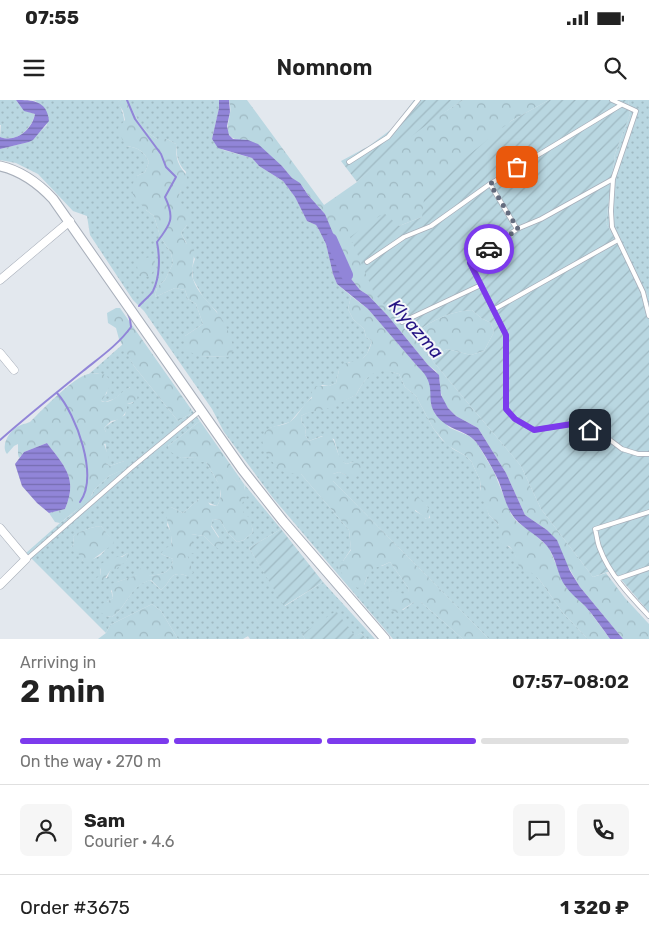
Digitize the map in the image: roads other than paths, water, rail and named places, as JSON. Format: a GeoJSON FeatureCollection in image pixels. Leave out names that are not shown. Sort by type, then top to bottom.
{"type":"FeatureCollection","features":[{"type":"Feature","properties":{"kind":"street"},"geometry":{"type":"LineString","coordinates":[[0,166],[10,168],[38,183],[53,198],[200,412],[242,469],[283,521],[385,639]]}},
{"type":"Feature","properties":{"kind":"street"},"geometry":{"type":"LineString","coordinates":[[0,280],[70,221]]}},
{"type":"Feature","properties":{"kind":"street"},"geometry":{"type":"LineString","coordinates":[[0,353],[14,370]]}},
{"type":"Feature","properties":{"kind":"street"},"geometry":{"type":"LineString","coordinates":[[0,528],[26,559],[0,585]]}},
{"type":"Feature","properties":{"kind":"lane"},"geometry":{"type":"LineString","coordinates":[[349,162],[388,137],[418,100]]}},
{"type":"Feature","properties":{"kind":"lane"},"geometry":{"type":"LineString","coordinates":[[612,100],[636,111],[613,179],[612,227],[643,292],[649,316]]}},
{"type":"Feature","properties":{"kind":"lane"},"geometry":{"type":"LineString","coordinates":[[367,262],[404,237],[431,226],[490,184],[621,105]]}},
{"type":"Feature","properties":{"kind":"lane"},"geometry":{"type":"LineString","coordinates":[[613,179],[541,219],[518,229],[470,263],[506,335],[506,409],[515,419],[534,430],[572,424],[606,437],[622,449],[638,454],[649,454]]}},
{"type":"Feature","properties":{"kind":"lane"},"geometry":{"type":"LineString","coordinates":[[490,184],[518,229]]}},
{"type":"Feature","properties":{"kind":"lane"},"geometry":{"type":"LineString","coordinates":[[493,310],[618,240]]}},
{"type":"Feature","properties":{"kind":"lane"},"geometry":{"type":"LineString","coordinates":[[402,322],[481,285]]}},
{"type":"Feature","properties":{"kind":"lane"},"geometry":{"type":"LineString","coordinates":[[26,559],[131,468],[200,412]]}},
{"type":"Feature","properties":{"kind":"lane"},"geometry":{"type":"LineString","coordinates":[[649,512],[595,529],[600,549],[617,579],[627,593],[649,616]]}},
{"type":"Feature","properties":{"kind":"lane"},"geometry":{"type":"LineString","coordinates":[[617,579],[649,568]]}},
{"type":"Feature","properties":{"kind":"waterway"},"geometry":{"type":"LineString","coordinates":[[127,100],[135,119],[161,154],[166,167],[176,177],[165,197],[171,216],[166,230],[157,242],[159,254],[157,280],[152,293],[139,306]]}},
{"type":"Feature","properties":{"kind":"waterway","name":"Klyazma"},"geometry":{"type":"LineString","coordinates":[[331,239],[347,275]]}},
{"type":"Feature","properties":{"kind":"waterway"},"geometry":{"type":"LineString","coordinates":[[0,440],[120,340],[131,327],[128,314]]}},
{"type":"Feature","properties":{"kind":"waterway"},"geometry":{"type":"LineString","coordinates":[[57,393],[71,415],[83,446],[87,477],[85,491],[80,502]]}}]}
